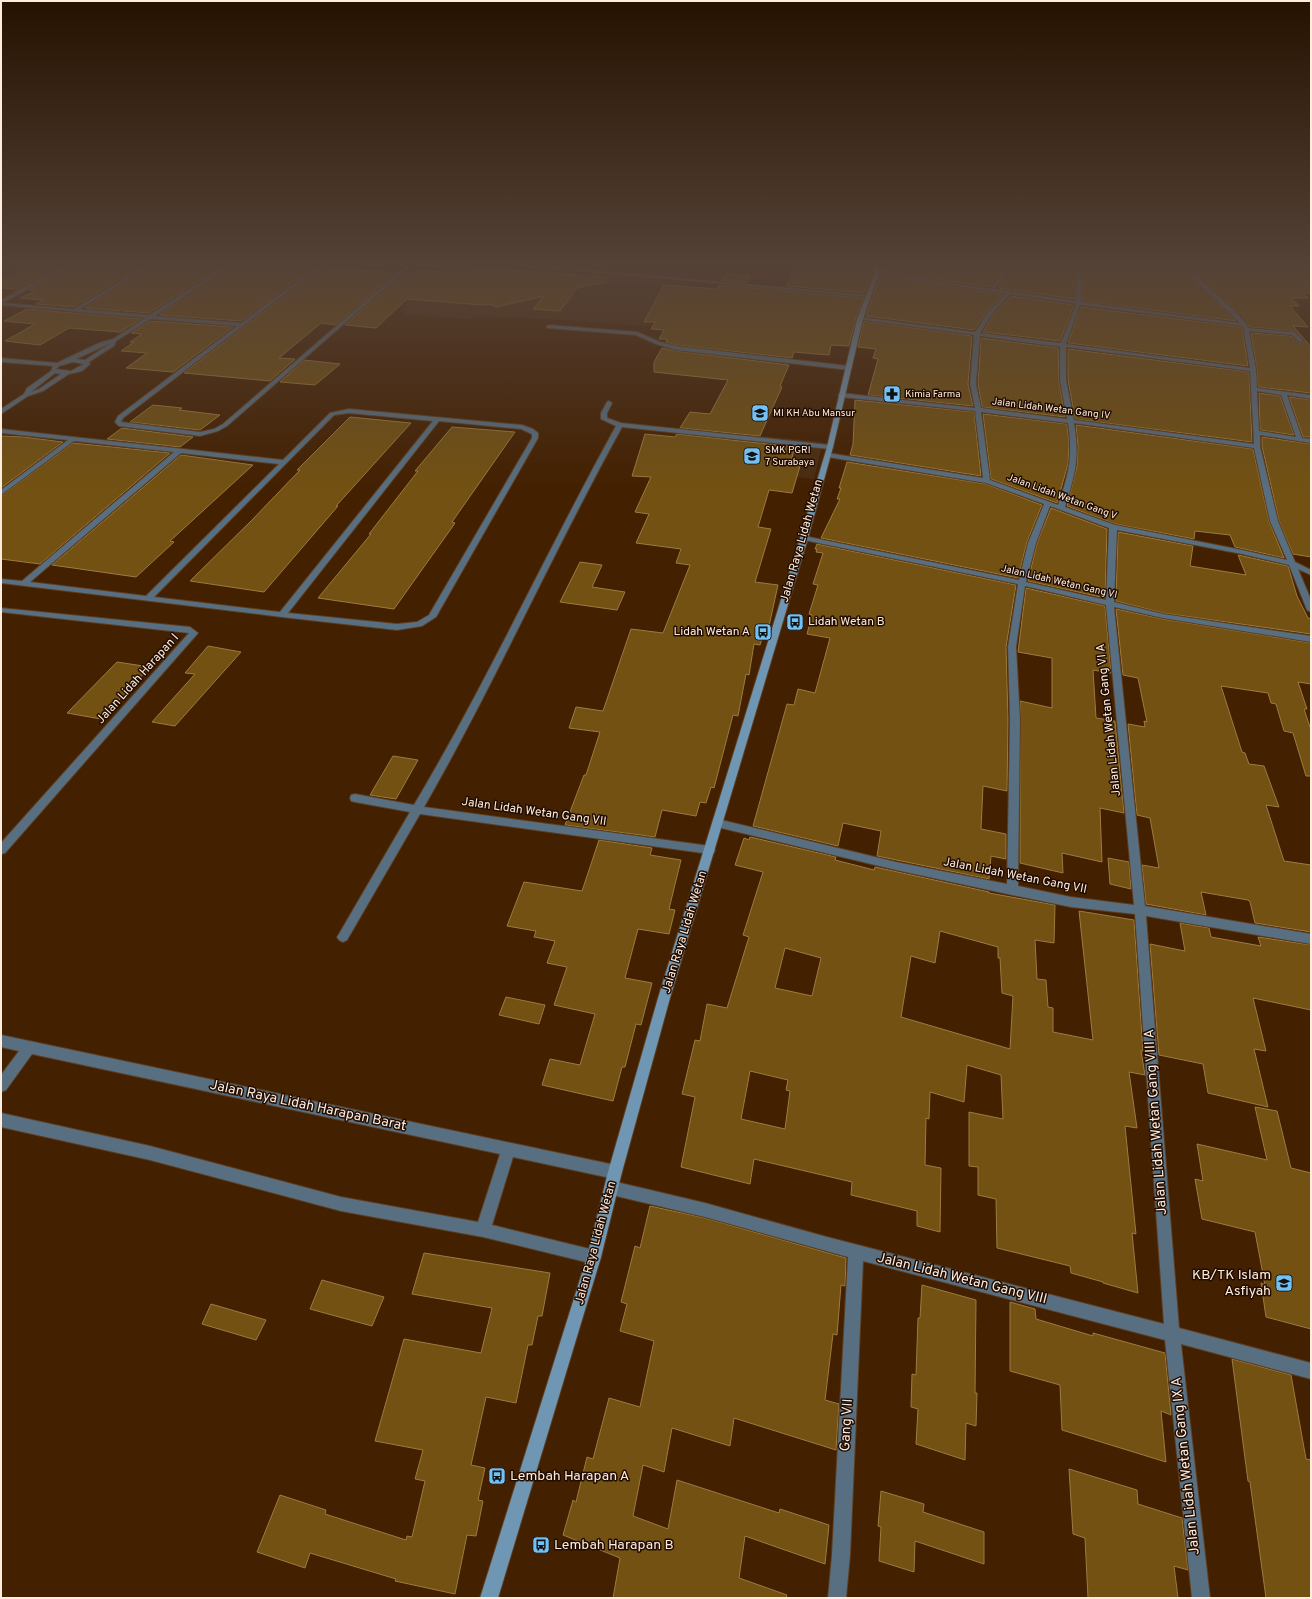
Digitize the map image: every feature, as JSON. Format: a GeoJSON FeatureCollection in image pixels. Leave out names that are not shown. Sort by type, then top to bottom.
{"type":"FeatureCollection","features":[{"type":"Feature","properties":{"kind":"main road","name":"Jalan Raya Lidah Wetan"},"geometry":{"type":"LineString","coordinates":[[489,1598],[594,1258],[615,1172],[664,998],[804,538],[829,451],[841,395],[850,368],[856,340]]}},
{"type":"Feature","properties":{"kind":"street"},"geometry":{"type":"LineString","coordinates":[[26,395],[29,389],[67,361],[101,344],[115,340]]}},
{"type":"Feature","properties":{"kind":"street"},"geometry":{"type":"LineString","coordinates":[[1,412],[26,395],[41,390],[68,372],[84,367],[87,364],[86,362],[112,345],[115,340]]}},
{"type":"Feature","properties":{"kind":"street"},"geometry":{"type":"LineString","coordinates":[[223,340],[120,417],[118,422],[119,424],[200,434],[216,430],[225,425],[324,340]]}},
{"type":"Feature","properties":{"kind":"street"},"geometry":{"type":"LineString","coordinates":[[649,340],[658,344],[676,348],[850,368]]}},
{"type":"Feature","properties":{"kind":"street"},"geometry":{"type":"LineString","coordinates":[[977,340],[973,384],[978,410],[987,481]]}},
{"type":"Feature","properties":{"kind":"street"},"geometry":{"type":"LineString","coordinates":[[1025,340],[1254,370]]}},
{"type":"Feature","properties":{"kind":"street"},"geometry":{"type":"LineString","coordinates":[[1061,507],[1070,480],[1074,460],[1071,421],[1062,363],[1065,340]]}},
{"type":"Feature","properties":{"kind":"street"},"geometry":{"type":"LineString","coordinates":[[1248,340],[1254,370],[1258,446],[1274,521],[1311,610]]}},
{"type":"Feature","properties":{"kind":"street"},"geometry":{"type":"LineString","coordinates":[[1,360],[56,368],[68,372]]}},
{"type":"Feature","properties":{"kind":"street"},"geometry":{"type":"LineString","coordinates":[[67,361],[78,360],[86,362]]}},
{"type":"Feature","properties":{"kind":"street"},"geometry":{"type":"LineString","coordinates":[[1254,388],[1284,394],[1311,397]]}},
{"type":"Feature","properties":{"kind":"street"},"geometry":{"type":"LineString","coordinates":[[1284,394],[1300,440]]}},
{"type":"Feature","properties":{"kind":"street","name":"Jalan Lidah Wetan Gang IV"},"geometry":{"type":"LineString","coordinates":[[841,395],[1071,421],[1258,446]]}},
{"type":"Feature","properties":{"kind":"street","name":"Jalan Lidah Wetan Gang V"},"geometry":{"type":"LineString","coordinates":[[609,403],[604,412],[603,418],[620,424],[829,451],[987,481],[1113,527],[1242,552],[1293,564],[1311,573]]}},
{"type":"Feature","properties":{"kind":"street"},"geometry":{"type":"LineString","coordinates":[[1,581],[23,584],[148,599],[282,615],[397,627],[419,624],[432,616],[535,438],[535,433],[522,427],[437,419],[350,411],[332,414],[148,599]]}},
{"type":"Feature","properties":{"kind":"street"},"geometry":{"type":"LineString","coordinates":[[282,615],[437,419]]}},
{"type":"Feature","properties":{"kind":"street"},"geometry":{"type":"LineString","coordinates":[[343,937],[418,810],[458,737],[539,582],[588,483],[620,424]]}},
{"type":"Feature","properties":{"kind":"street"},"geometry":{"type":"LineString","coordinates":[[1,431],[283,462]]}},
{"type":"Feature","properties":{"kind":"street"},"geometry":{"type":"LineString","coordinates":[[1257,434],[1311,441]]}},
{"type":"Feature","properties":{"kind":"street"},"geometry":{"type":"LineString","coordinates":[[1,493],[72,440]]}},
{"type":"Feature","properties":{"kind":"street"},"geometry":{"type":"LineString","coordinates":[[23,584],[179,451]]}},
{"type":"Feature","properties":{"kind":"street"},"geometry":{"type":"LineString","coordinates":[[1012,890],[1015,720],[1012,647],[1022,583],[1032,543],[1048,502]]}},
{"type":"Feature","properties":{"kind":"street","name":"Jalan Lidah Wetan Gang VI A"},"geometry":{"type":"LineString","coordinates":[[1113,527],[1110,604],[1140,910]]}},
{"type":"Feature","properties":{"kind":"street","name":"Jalan Lidah Wetan Gang VI"},"geometry":{"type":"LineString","coordinates":[[804,538],[1022,583],[1164,616],[1311,639]]}},
{"type":"Feature","properties":{"kind":"street","name":"Jalan Lidah Harapan I"},"geometry":{"type":"LineString","coordinates":[[1,610],[190,630],[194,633],[1,850]]}},
{"type":"Feature","properties":{"kind":"street","name":"Jalan Lidah Wetan Gang VII"},"geometry":{"type":"LineString","coordinates":[[355,798],[418,810],[710,850]]}},
{"type":"Feature","properties":{"kind":"street","name":"Jalan Lidah Wetan Gang VII"},"geometry":{"type":"LineString","coordinates":[[718,823],[896,866],[1071,902],[1140,910],[1311,939]]}},
{"type":"Feature","properties":{"kind":"street","name":"Jalan Lidah Wetan Gang VIII A"},"geometry":{"type":"LineString","coordinates":[[1140,910],[1172,1333]]}},
{"type":"Feature","properties":{"kind":"street","name":"Jalan Raya Lidah Harapan Barat"},"geometry":{"type":"LineString","coordinates":[[1,1040],[615,1172]]}},
{"type":"Feature","properties":{"kind":"street"},"geometry":{"type":"LineString","coordinates":[[1,1086],[28,1047]]}},
{"type":"Feature","properties":{"kind":"street"},"geometry":{"type":"LineString","coordinates":[[1,1120],[150,1153],[341,1204],[483,1230],[594,1258]]}},
{"type":"Feature","properties":{"kind":"street"},"geometry":{"type":"LineString","coordinates":[[483,1230],[509,1149]]}},
{"type":"Feature","properties":{"kind":"street","name":"Jalan Lidah Wetan Gang VIII"},"geometry":{"type":"LineString","coordinates":[[612,1188],[652,1196],[856,1252],[1172,1333],[1311,1371]]}},
{"type":"Feature","properties":{"kind":"street","name":"Gang VII"},"geometry":{"type":"LineString","coordinates":[[837,1598],[856,1252]]}},
{"type":"Feature","properties":{"kind":"street","name":"Jalan Lidah Wetan Gang IX A"},"geometry":{"type":"LineString","coordinates":[[1172,1333],[1201,1598]]}},
{"type":"Feature","properties":{"kind":"shaded area","name":"SMK PGRI 7 Surabaya"},"geometry":{"type":"Polygon","coordinates":[[[693,429],[823,442],[814,479],[753,472],[681,470],[693,429]]]}},
{"type":"Feature","properties":{"kind":"building"},"geometry":{"type":"Polygon","coordinates":[[[7,340],[49,340],[40,345],[5,341],[7,340]]]}},
{"type":"Feature","properties":{"kind":"building"},"geometry":{"type":"Polygon","coordinates":[[[134,340],[216,340],[173,372],[126,368],[147,353],[121,351],[134,342],[130,342],[134,340]]]}},
{"type":"Feature","properties":{"kind":"building"},"geometry":{"type":"Polygon","coordinates":[[[228,340],[301,340],[279,358],[295,359],[270,381],[184,373],[228,340]]]}},
{"type":"Feature","properties":{"kind":"building"},"geometry":{"type":"Polygon","coordinates":[[[667,340],[851,340],[849,346],[831,345],[829,355],[794,352],[792,358],[676,345],[666,342],[667,340]]]}},
{"type":"Feature","properties":{"kind":"building"},"geometry":{"type":"Polygon","coordinates":[[[860,340],[972,340],[968,384],[973,406],[868,395],[878,359],[873,358],[876,349],[858,347],[860,340]]]}},
{"type":"Feature","properties":{"kind":"building"},"geometry":{"type":"Polygon","coordinates":[[[981,340],[993,340],[1058,348],[1059,380],[1065,417],[982,407],[978,384],[981,340]]]}},
{"type":"Feature","properties":{"kind":"building"},"geometry":{"type":"Polygon","coordinates":[[[1069,340],[1244,340],[1248,366],[1068,343],[1069,340]]]}},
{"type":"Feature","properties":{"kind":"building"},"geometry":{"type":"Polygon","coordinates":[[[1252,340],[1295,340],[1299,343],[1304,342],[1305,340],[1311,347],[1311,393],[1258,387],[1252,340]]]}},
{"type":"Feature","properties":{"kind":"building"},"geometry":{"type":"Polygon","coordinates":[[[662,348],[789,365],[780,386],[782,387],[760,436],[680,428],[690,412],[710,414],[728,380],[654,372],[654,362],[662,348]]]}},
{"type":"Feature","properties":{"kind":"building"},"geometry":{"type":"Polygon","coordinates":[[[1068,349],[1249,372],[1252,442],[1075,419],[1068,380],[1068,349]]]}},
{"type":"Feature","properties":{"kind":"building"},"geometry":{"type":"Polygon","coordinates":[[[304,360],[340,364],[315,385],[280,382],[304,360]]]}},
{"type":"Feature","properties":{"kind":"building"},"geometry":{"type":"Polygon","coordinates":[[[1259,393],[1280,396],[1294,435],[1260,430],[1259,393]]]}},
{"type":"Feature","properties":{"kind":"building"},"geometry":{"type":"Polygon","coordinates":[[[1289,397],[1311,400],[1311,437],[1303,437],[1289,397]]]}},
{"type":"Feature","properties":{"kind":"building"},"geometry":{"type":"Polygon","coordinates":[[[855,400],[974,412],[981,476],[850,455],[853,444],[855,400]]]}},
{"type":"Feature","properties":{"kind":"building"},"geometry":{"type":"Polygon","coordinates":[[[153,405],[182,408],[179,410],[220,415],[200,430],[130,422],[153,405]]]}},
{"type":"Feature","properties":{"kind":"building"},"geometry":{"type":"Polygon","coordinates":[[[983,414],[1067,424],[1069,445],[1068,464],[1057,503],[991,479],[983,414]]]}},
{"type":"Feature","properties":{"kind":"building"},"geometry":{"type":"Polygon","coordinates":[[[350,417],[411,423],[336,506],[338,506],[264,592],[190,581],[252,520],[300,470],[297,470],[350,417]]]}},
{"type":"Feature","properties":{"kind":"building"},"geometry":{"type":"Polygon","coordinates":[[[1076,425],[1253,449],[1269,521],[1284,558],[1235,547],[1230,535],[1195,531],[1194,539],[1115,524],[1067,506],[1077,466],[1078,446],[1076,425]]]}},
{"type":"Feature","properties":{"kind":"building"},"geometry":{"type":"Polygon","coordinates":[[[452,427],[515,432],[452,522],[455,523],[394,609],[318,598],[371,534],[369,534],[418,471],[415,471],[452,427]]]}},
{"type":"Feature","properties":{"kind":"building"},"geometry":{"type":"Polygon","coordinates":[[[122,428],[193,437],[180,447],[107,439],[122,428]]]}},
{"type":"Feature","properties":{"kind":"building"},"geometry":{"type":"Polygon","coordinates":[[[645,434],[675,437],[677,434],[795,447],[790,464],[800,466],[792,493],[769,490],[758,527],[771,529],[755,582],[778,585],[769,626],[766,626],[760,645],[754,644],[749,675],[746,674],[738,716],[733,715],[714,788],[711,787],[706,803],[700,802],[696,816],[662,810],[655,837],[565,825],[584,775],[586,775],[600,732],[569,728],[576,707],[603,711],[631,629],[663,633],[690,565],[676,563],[681,549],[636,543],[649,514],[635,512],[651,477],[632,476],[645,434]]]}},
{"type":"Feature","properties":{"kind":"building"},"geometry":{"type":"Polygon","coordinates":[[[1,436],[23,437],[63,442],[1,488],[1,436]]]}},
{"type":"Feature","properties":{"kind":"building"},"geometry":{"type":"Polygon","coordinates":[[[1262,437],[1311,444],[1311,557],[1293,554],[1279,521],[1262,446],[1262,437]]]}},
{"type":"Feature","properties":{"kind":"building"},"geometry":{"type":"Polygon","coordinates":[[[73,443],[170,453],[40,564],[1,559],[1,496],[73,443]]]}},
{"type":"Feature","properties":{"kind":"building"},"geometry":{"type":"Polygon","coordinates":[[[181,455],[253,465],[170,541],[174,542],[136,577],[52,565],[181,455]]]}},
{"type":"Feature","properties":{"kind":"building"},"geometry":{"type":"Polygon","coordinates":[[[847,462],[986,484],[1042,505],[1027,542],[1018,578],[821,538],[840,499],[837,499],[841,488],[839,488],[847,462]]]}},
{"type":"Feature","properties":{"kind":"building"},"geometry":{"type":"Polygon","coordinates":[[[1051,508],[1107,529],[1105,598],[1028,581],[1037,543],[1051,508]]]}},
{"type":"Feature","properties":{"kind":"building"},"geometry":{"type":"Polygon","coordinates":[[[1118,532],[1193,546],[1190,566],[1246,575],[1238,555],[1288,566],[1297,596],[1308,618],[1311,619],[1311,634],[1163,613],[1116,601],[1118,532]]]}},
{"type":"Feature","properties":{"kind":"building"},"geometry":{"type":"Polygon","coordinates":[[[817,544],[1016,585],[1006,647],[1008,720],[1007,791],[983,786],[981,829],[1006,834],[1006,859],[991,856],[989,879],[877,856],[881,831],[843,823],[838,846],[753,826],[787,704],[794,705],[798,689],[815,693],[830,638],[807,634],[812,615],[809,614],[818,585],[813,584],[823,553],[816,552],[817,549],[815,549],[817,544]]]}},
{"type":"Feature","properties":{"kind":"building"},"geometry":{"type":"Polygon","coordinates":[[[580,562],[602,565],[592,587],[625,592],[617,610],[560,602],[580,562]]]}},
{"type":"Feature","properties":{"kind":"building"},"geometry":{"type":"Polygon","coordinates":[[[1026,588],[1105,606],[1111,673],[1093,670],[1096,718],[1115,721],[1124,813],[1100,808],[1102,862],[1062,853],[1063,873],[1020,863],[1020,701],[1052,708],[1052,658],[1018,652],[1026,588]]]}},
{"type":"Feature","properties":{"kind":"building"},"geometry":{"type":"Polygon","coordinates":[[[1116,609],[1163,619],[1311,643],[1311,684],[1298,682],[1307,709],[1304,709],[1311,730],[1311,776],[1306,776],[1293,733],[1284,731],[1276,704],[1271,703],[1268,693],[1221,686],[1242,752],[1245,753],[1249,764],[1264,766],[1279,807],[1266,805],[1284,861],[1311,865],[1311,932],[1255,923],[1250,902],[1248,900],[1201,892],[1206,915],[1146,904],[1142,865],[1159,868],[1150,818],[1137,815],[1128,724],[1145,727],[1144,721],[1147,722],[1138,678],[1123,675],[1116,609]]]}},
{"type":"Feature","properties":{"kind":"building"},"geometry":{"type":"Polygon","coordinates":[[[208,646],[241,652],[175,726],[152,722],[195,674],[185,673],[208,646]]]}},
{"type":"Feature","properties":{"kind":"building"},"geometry":{"type":"Polygon","coordinates":[[[117,662],[150,667],[101,719],[67,713],[117,662]]]}},
{"type":"Feature","properties":{"kind":"building"},"geometry":{"type":"Polygon","coordinates":[[[393,756],[418,760],[396,799],[370,795],[393,756]]]}},
{"type":"Feature","properties":{"kind":"building"},"geometry":{"type":"Polygon","coordinates":[[[750,837],[836,857],[835,860],[874,870],[875,867],[989,893],[1055,905],[1054,943],[1035,940],[1037,979],[1046,980],[1048,1007],[1053,1008],[1053,1032],[1093,1040],[1079,911],[1134,920],[1143,1051],[1141,1051],[1145,1075],[1129,1072],[1137,1128],[1125,1126],[1136,1234],[1132,1233],[1138,1293],[1071,1273],[1070,1266],[997,1248],[996,1199],[978,1195],[978,1167],[969,1166],[969,1112],[1003,1119],[1001,1075],[967,1065],[964,1102],[930,1092],[929,1119],[926,1118],[925,1165],[941,1168],[940,1232],[917,1226],[917,1211],[851,1195],[852,1182],[754,1159],[750,1184],[681,1167],[695,1097],[682,1094],[695,1040],[700,1041],[707,1004],[727,1008],[749,937],[743,935],[763,872],[735,865],[744,838],[749,840],[750,837]],[[940,931],[935,963],[911,956],[901,1017],[1010,1049],[1013,996],[1002,993],[998,947],[940,931]],[[785,948],[775,988],[812,996],[821,958],[785,948]],[[750,1071],[741,1119],[785,1129],[790,1091],[786,1090],[788,1080],[750,1071]]]}},
{"type":"Feature","properties":{"kind":"building"},"geometry":{"type":"Polygon","coordinates":[[[599,840],[652,848],[650,855],[681,860],[669,909],[675,910],[669,934],[638,929],[625,978],[652,983],[641,1025],[636,1024],[625,1067],[622,1067],[613,1101],[542,1085],[550,1059],[580,1065],[595,1014],[554,1005],[567,967],[547,963],[555,941],[534,937],[536,931],[507,926],[524,882],[582,891],[599,840]]]}},
{"type":"Feature","properties":{"kind":"building"},"geometry":{"type":"Polygon","coordinates":[[[1108,858],[1129,862],[1131,889],[1110,884],[1108,858]]]}},
{"type":"Feature","properties":{"kind":"building"},"geometry":{"type":"Polygon","coordinates":[[[1180,923],[1209,928],[1211,937],[1261,946],[1258,937],[1311,945],[1311,1010],[1253,998],[1266,1051],[1254,1049],[1268,1107],[1208,1093],[1203,1064],[1159,1055],[1150,944],[1185,951],[1180,923]]]}},
{"type":"Feature","properties":{"kind":"building"},"geometry":{"type":"Polygon","coordinates":[[[506,997],[545,1005],[539,1024],[499,1015],[506,997]]]}},
{"type":"Feature","properties":{"kind":"building"},"geometry":{"type":"Polygon","coordinates":[[[1255,1107],[1277,1111],[1291,1168],[1311,1173],[1311,1329],[1266,1317],[1261,1283],[1265,1285],[1255,1232],[1202,1219],[1195,1179],[1203,1181],[1197,1144],[1267,1160],[1255,1107]]]}},
{"type":"Feature","properties":{"kind":"building"},"geometry":{"type":"Polygon","coordinates":[[[650,1206],[705,1218],[846,1258],[845,1286],[841,1285],[837,1335],[833,1334],[825,1400],[839,1404],[836,1450],[734,1418],[730,1446],[672,1428],[664,1472],[643,1465],[633,1516],[668,1529],[677,1480],[779,1513],[780,1509],[829,1525],[825,1564],[745,1536],[739,1578],[787,1595],[786,1598],[613,1598],[620,1558],[563,1535],[573,1500],[576,1502],[587,1457],[593,1459],[609,1398],[640,1407],[654,1341],[620,1331],[627,1304],[621,1302],[635,1246],[640,1248],[650,1206]]]}},
{"type":"Feature","properties":{"kind":"building"},"geometry":{"type":"Polygon","coordinates":[[[424,1253],[550,1273],[542,1316],[538,1316],[532,1345],[528,1345],[516,1403],[486,1397],[471,1465],[485,1468],[478,1500],[483,1501],[476,1536],[467,1535],[455,1594],[395,1581],[396,1579],[310,1553],[305,1568],[257,1552],[280,1495],[326,1510],[325,1514],[406,1540],[407,1536],[412,1537],[425,1481],[415,1479],[423,1450],[375,1441],[404,1339],[481,1353],[492,1308],[412,1294],[424,1253]]]}},
{"type":"Feature","properties":{"kind":"building"},"geometry":{"type":"Polygon","coordinates":[[[322,1280],[384,1297],[372,1326],[310,1309],[322,1280]]]}},
{"type":"Feature","properties":{"kind":"building"},"geometry":{"type":"Polygon","coordinates":[[[922,1285],[976,1300],[976,1426],[966,1423],[965,1460],[916,1444],[918,1409],[911,1407],[912,1374],[916,1375],[918,1318],[920,1318],[922,1285]]]}},
{"type":"Feature","properties":{"kind":"building"},"geometry":{"type":"Polygon","coordinates":[[[1010,1302],[1035,1309],[1036,1319],[1093,1336],[1093,1333],[1165,1353],[1171,1415],[1161,1411],[1166,1462],[1062,1430],[1060,1385],[1010,1371],[1010,1302]]]}},
{"type":"Feature","properties":{"kind":"building"},"geometry":{"type":"Polygon","coordinates":[[[211,1304],[266,1320],[256,1340],[202,1324],[211,1304]]]}},
{"type":"Feature","properties":{"kind":"building"},"geometry":{"type":"Polygon","coordinates":[[[1232,1359],[1291,1375],[1306,1459],[1311,1460],[1311,1598],[1266,1598],[1250,1482],[1248,1481],[1232,1359]]]}},
{"type":"Feature","properties":{"kind":"building"},"geometry":{"type":"Polygon","coordinates":[[[1069,1469],[1137,1490],[1138,1504],[1182,1518],[1188,1570],[1174,1566],[1178,1598],[1088,1598],[1085,1538],[1073,1534],[1069,1469]]]}},
{"type":"Feature","properties":{"kind":"building"},"geometry":{"type":"Polygon","coordinates":[[[881,1491],[924,1504],[923,1512],[984,1532],[984,1564],[915,1541],[914,1572],[879,1561],[881,1527],[878,1526],[881,1491]]]}},
{"type":"Feature","properties":{"kind":"place","name":"Kimia Farma"},"geometry":{"type":"Point","coordinates":[892,394]}},
{"type":"Feature","properties":{"kind":"place","name":"MI KH Abu Mansur"},"geometry":{"type":"Point","coordinates":[760,413]}},
{"type":"Feature","properties":{"kind":"place","name":"SMK PGRI 7 Surabaya"},"geometry":{"type":"Point","coordinates":[752,456]}},
{"type":"Feature","properties":{"kind":"place","name":"Lidah Wetan B"},"geometry":{"type":"Point","coordinates":[795,622]}},
{"type":"Feature","properties":{"kind":"place","name":"Lidah Wetan A"},"geometry":{"type":"Point","coordinates":[763,632]}},
{"type":"Feature","properties":{"kind":"place","name":"KB/TK Islam Asfiyah"},"geometry":{"type":"Point","coordinates":[1284,1283]}},
{"type":"Feature","properties":{"kind":"place","name":"Lembah Harapan A"},"geometry":{"type":"Point","coordinates":[497,1476]}},
{"type":"Feature","properties":{"kind":"place","name":"Lembah Harapan B"},"geometry":{"type":"Point","coordinates":[541,1545]}}]}
